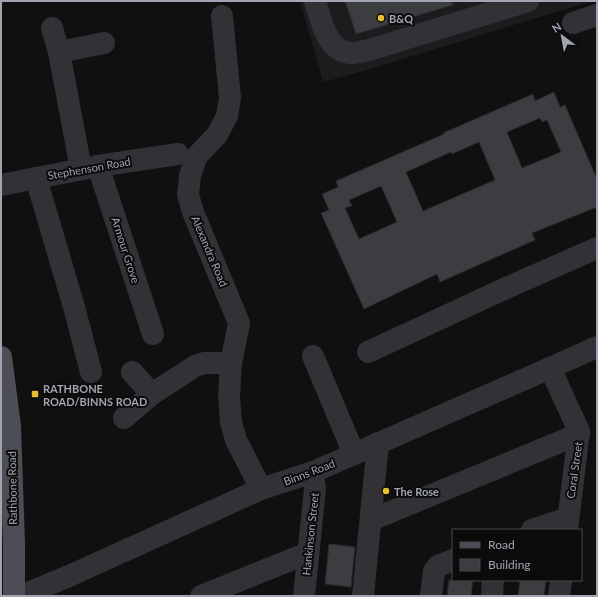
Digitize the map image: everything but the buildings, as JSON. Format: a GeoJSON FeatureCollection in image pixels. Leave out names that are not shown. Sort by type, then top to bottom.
{"type":"FeatureCollection","features":[{"type":"Feature","properties":{"kind":"main road","name":"Rathbone Road"},"geometry":{"type":"LineString","coordinates":[[1,357],[10,426],[6,461],[14,596]]}},
{"type":"Feature","properties":{"kind":"street"},"geometry":{"type":"LineString","coordinates":[[315,1],[326,34],[338,49],[350,53],[369,50],[528,1]]}},
{"type":"Feature","properties":{"kind":"street"},"geometry":{"type":"LineString","coordinates":[[573,23],[597,15]]}},
{"type":"Feature","properties":{"kind":"street","name":"Alexandra Road"},"geometry":{"type":"LineString","coordinates":[[222,16],[230,98],[227,116],[217,135],[198,156],[190,175],[188,195],[193,212],[239,323],[231,363],[229,396],[231,422],[236,440],[261,489]]}},
{"type":"Feature","properties":{"kind":"street","name":"Armour Grove"},"geometry":{"type":"LineString","coordinates":[[52,28],[89,168],[153,334]]}},
{"type":"Feature","properties":{"kind":"street"},"geometry":{"type":"LineString","coordinates":[[58,52],[104,43]]}},
{"type":"Feature","properties":{"kind":"street","name":"Stephenson Road"},"geometry":{"type":"LineString","coordinates":[[1,185],[89,168],[178,154]]}},
{"type":"Feature","properties":{"kind":"street"},"geometry":{"type":"LineString","coordinates":[[36,178],[74,307],[91,372]]}},
{"type":"Feature","properties":{"kind":"street"},"geometry":{"type":"LineString","coordinates":[[368,352],[597,248]]}},
{"type":"Feature","properties":{"kind":"street","name":"Binns Road"},"geometry":{"type":"LineString","coordinates":[[21,596],[70,576],[261,489],[313,472],[597,347]]}},
{"type":"Feature","properties":{"kind":"street"},"geometry":{"type":"LineString","coordinates":[[313,356],[354,454]]}},
{"type":"Feature","properties":{"kind":"street"},"geometry":{"type":"LineString","coordinates":[[124,418],[152,394],[195,366],[204,363],[231,363]]}},
{"type":"Feature","properties":{"kind":"street","name":"Coral Street"},"geometry":{"type":"LineString","coordinates":[[550,368],[579,431],[567,524]]}},
{"type":"Feature","properties":{"kind":"street"},"geometry":{"type":"LineString","coordinates":[[132,372],[152,394]]}},
{"type":"Feature","properties":{"kind":"street"},"geometry":{"type":"LineString","coordinates":[[371,520],[579,434]]}},
{"type":"Feature","properties":{"kind":"street"},"geometry":{"type":"LineString","coordinates":[[363,596],[378,443]]}},
{"type":"Feature","properties":{"kind":"street","name":"Hankinson Street"},"geometry":{"type":"LineString","coordinates":[[304,596],[315,489],[313,472]]}},
{"type":"Feature","properties":{"kind":"street"},"geometry":{"type":"LineString","coordinates":[[538,529],[567,524]]}},
{"type":"Feature","properties":{"kind":"street"},"geometry":{"type":"LineString","coordinates":[[200,596],[308,553]]}},
{"type":"Feature","properties":{"kind":"street"},"geometry":{"type":"LineString","coordinates":[[431,596],[434,571],[438,566],[452,560]]}},
{"type":"Feature","properties":{"kind":"street"},"geometry":{"type":"LineString","coordinates":[[492,596],[493,581]]}},
{"type":"Feature","properties":{"kind":"street"},"geometry":{"type":"LineString","coordinates":[[559,596],[561,581]]}},
{"type":"Feature","properties":{"kind":"shaded area"},"geometry":{"type":"Polygon","coordinates":[[[300,1],[592,1],[323,82],[300,1]]]}},
{"type":"Feature","properties":{"kind":"place","name":"B&Q"},"geometry":{"type":"Point","coordinates":[381,18]}},
{"type":"Feature","properties":{"kind":"place","name":"RATHBONE ROAD/BINNS ROAD"},"geometry":{"type":"Point","coordinates":[35,394]}},
{"type":"Feature","properties":{"kind":"place","name":"The Rose"},"geometry":{"type":"Point","coordinates":[386,491]}}]}
